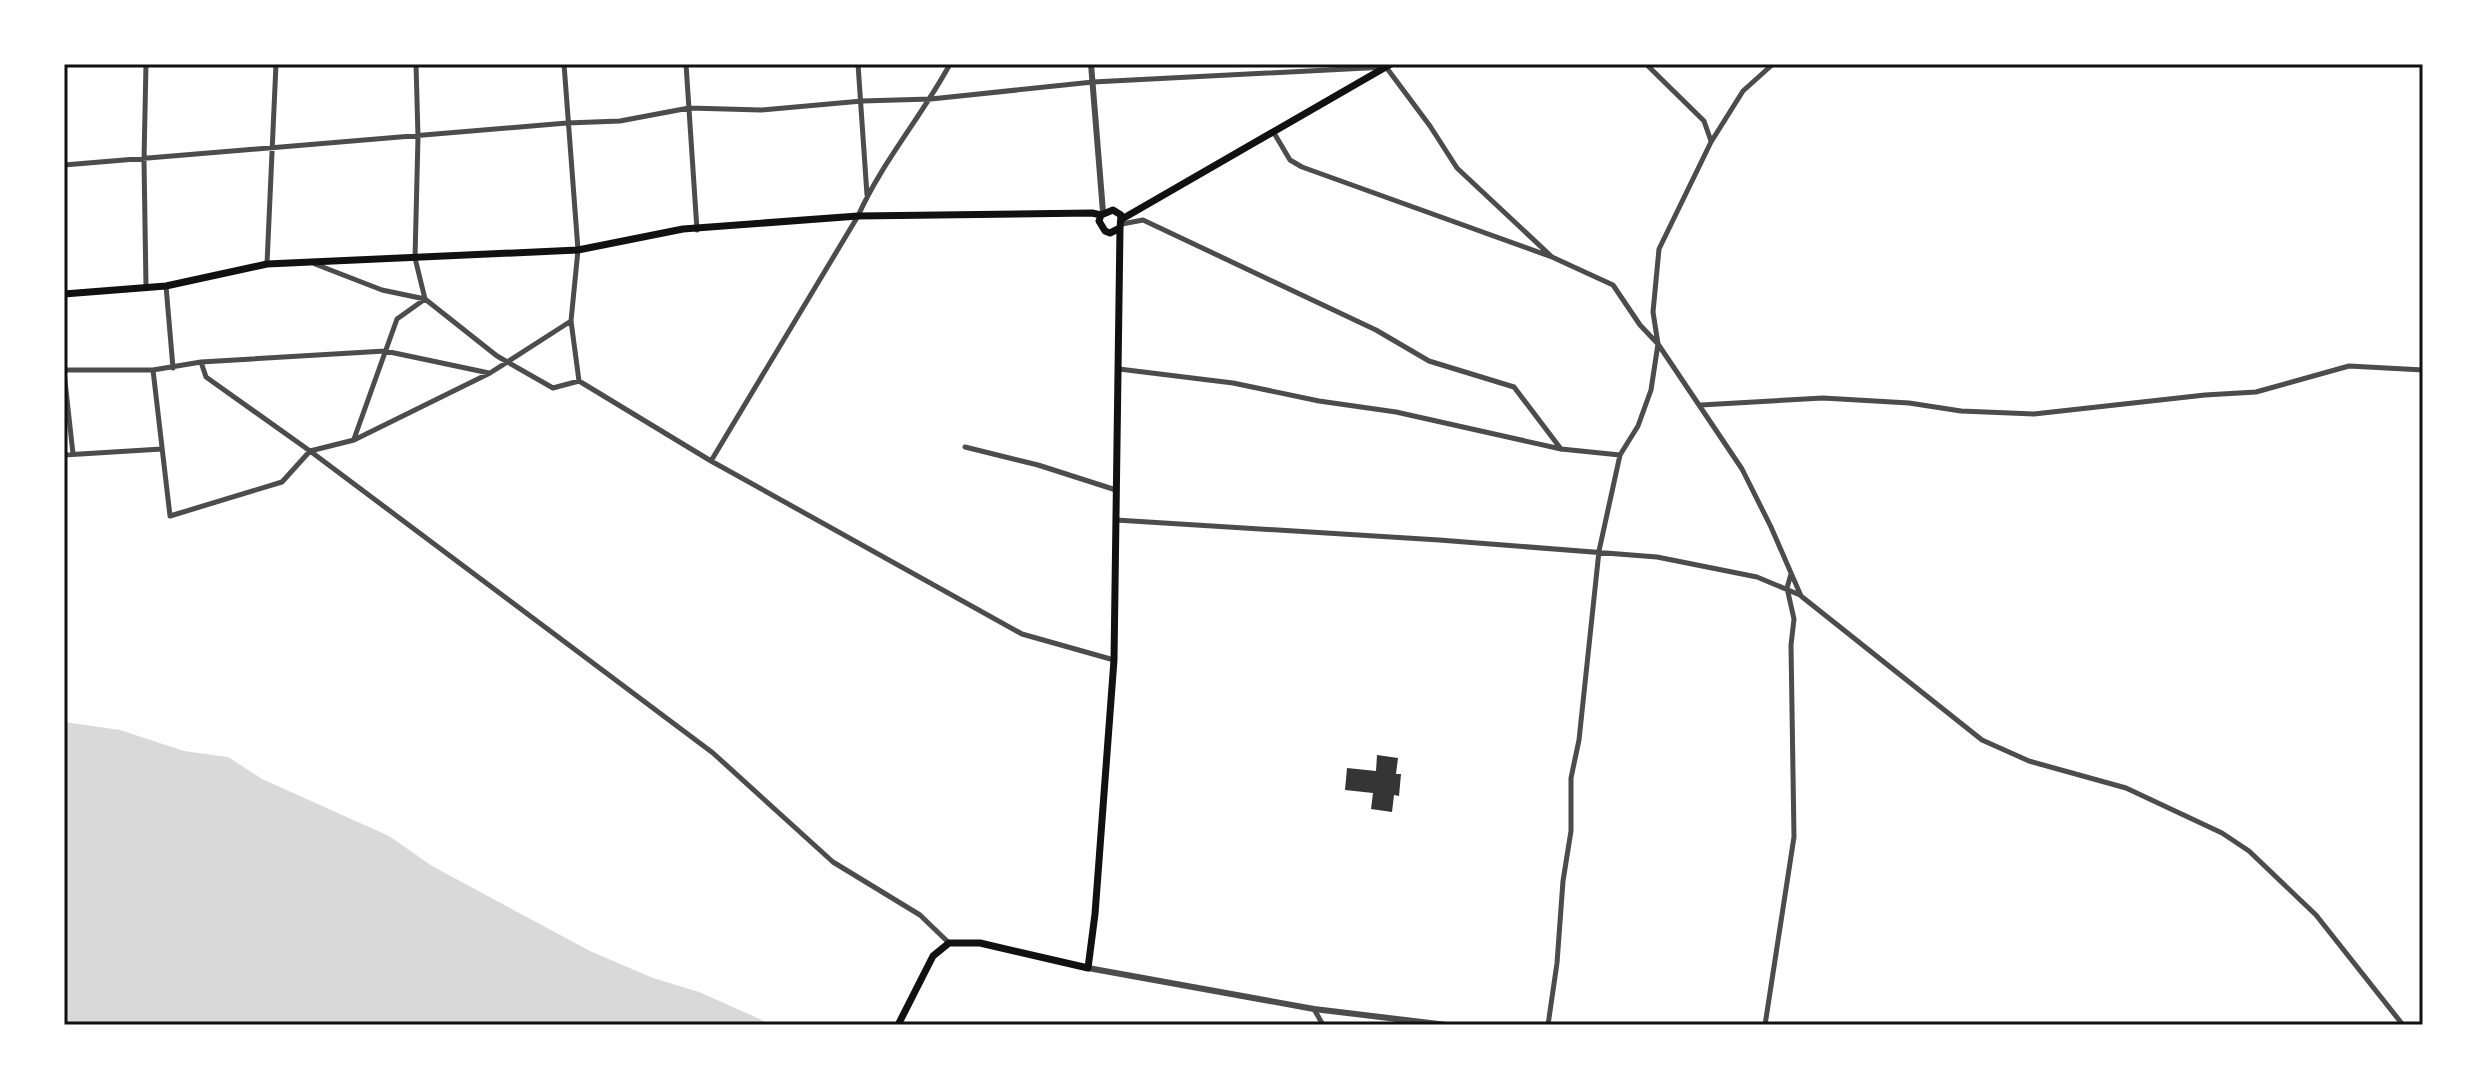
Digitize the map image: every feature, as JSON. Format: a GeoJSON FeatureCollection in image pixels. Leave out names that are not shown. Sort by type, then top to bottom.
{"type":"FeatureCollection","features":[{"type":"Feature","properties":{"kind":"main road"},"geometry":{"type":"LineString","coordinates":[[898,1025],[933,956],[949,943],[980,943],[1088,968],[1095,914],[1114,660],[1121,224],[1117,211],[1108,210],[1102,214],[1099,221],[1110,233],[1121,224],[1389,66]]}},
{"type":"Feature","properties":{"kind":"main road"},"geometry":{"type":"LineString","coordinates":[[64,294],[166,286],[267,264],[578,250],[683,229],[858,216],[1102,214]]}},
{"type":"Feature","properties":{"kind":"street"},"geometry":{"type":"LineString","coordinates":[[146,64],[146,287]]}},
{"type":"Feature","properties":{"kind":"street"},"geometry":{"type":"LineString","coordinates":[[267,264],[276,64]]}},
{"type":"Feature","properties":{"kind":"street"},"geometry":{"type":"LineString","coordinates":[[416,64],[415,258],[425,299]]}},
{"type":"Feature","properties":{"kind":"street"},"geometry":{"type":"LineString","coordinates":[[564,64],[578,250],[571,321],[579,381]]}},
{"type":"Feature","properties":{"kind":"street"},"geometry":{"type":"LineString","coordinates":[[686,64],[697,230]]}},
{"type":"Feature","properties":{"kind":"street"},"geometry":{"type":"LineString","coordinates":[[858,64],[867,195]]}},
{"type":"Feature","properties":{"kind":"street"},"geometry":{"type":"LineString","coordinates":[[711,461],[858,216],[867,195],[931,99],[950,64]]}},
{"type":"Feature","properties":{"kind":"street"},"geometry":{"type":"LineString","coordinates":[[1091,64],[1102,214]]}},
{"type":"Feature","properties":{"kind":"street"},"geometry":{"type":"LineString","coordinates":[[1229,64],[1230,74]]}},
{"type":"Feature","properties":{"kind":"street"},"geometry":{"type":"LineString","coordinates":[[1646,64],[1704,121],[1711,142]]}},
{"type":"Feature","properties":{"kind":"street"},"geometry":{"type":"LineString","coordinates":[[1548,1025],[1571,831],[1571,778],[1579,740],[1599,551],[1620,455],[1638,426],[1651,390],[1658,344],[1653,312],[1659,249],[1711,142],[1743,91],[1773,64]]}},
{"type":"Feature","properties":{"kind":"street"},"geometry":{"type":"LineString","coordinates":[[64,165],[620,121],[689,108],[761,110],[862,101],[931,99],[1093,82],[1389,66],[1457,168],[1552,257]]}},
{"type":"Feature","properties":{"kind":"street"},"geometry":{"type":"LineString","coordinates":[[1274,133],[1290,160],[1302,167],[1552,257],[1613,285],[1701,405],[1742,469],[1801,596]]}},
{"type":"Feature","properties":{"kind":"street"},"geometry":{"type":"LineString","coordinates":[[1121,224],[1143,220],[1376,330],[1429,361],[1514,387],[1561,449]]}},
{"type":"Feature","properties":{"kind":"street"},"geometry":{"type":"LineString","coordinates":[[310,262],[382,290],[425,299],[509,363],[553,388],[579,381],[711,461],[1022,634],[1114,660]]}},
{"type":"Feature","properties":{"kind":"street"},"geometry":{"type":"LineString","coordinates":[[166,286],[173,368]]}},
{"type":"Feature","properties":{"kind":"street"},"geometry":{"type":"LineString","coordinates":[[354,440],[397,319],[425,299]]}},
{"type":"Feature","properties":{"kind":"street"},"geometry":{"type":"LineString","coordinates":[[153,370],[170,516],[282,482],[310,451],[354,440],[490,373],[571,321]]}},
{"type":"Feature","properties":{"kind":"street"},"geometry":{"type":"LineString","coordinates":[[73,454],[64,371],[153,370],[201,362],[385,351],[490,373]]}},
{"type":"Feature","properties":{"kind":"street"},"geometry":{"type":"LineString","coordinates":[[201,362],[206,377],[310,451],[713,753],[833,862],[920,915],[949,943]]}},
{"type":"Feature","properties":{"kind":"street"},"geometry":{"type":"LineString","coordinates":[[1701,405],[1823,398],[1909,403],[1961,411],[2034,414],[2256,392],[2349,366],[2423,370]]}},
{"type":"Feature","properties":{"kind":"street"},"geometry":{"type":"LineString","coordinates":[[1119,369],[1233,383],[1319,401],[1396,412],[1561,449],[1620,455]]}},
{"type":"Feature","properties":{"kind":"street"},"geometry":{"type":"LineString","coordinates":[[965,447],[1038,465],[1116,490]]}},
{"type":"Feature","properties":{"kind":"street"},"geometry":{"type":"LineString","coordinates":[[64,455],[162,449]]}},
{"type":"Feature","properties":{"kind":"street"},"geometry":{"type":"LineString","coordinates":[[1116,520],[1599,551],[1715,567],[1787,588],[1982,740],[2029,761],[2126,788],[2222,833],[2249,851],[2316,915],[2403,1025]]}},
{"type":"Feature","properties":{"kind":"street"},"geometry":{"type":"LineString","coordinates":[[1765,1025],[1794,837],[1791,645],[1794,619],[1787,588],[1792,573]]}},
{"type":"Feature","properties":{"kind":"street"},"geometry":{"type":"LineString","coordinates":[[1088,968],[1314,1009],[1447,1025]]}},
{"type":"Feature","properties":{"kind":"street"},"geometry":{"type":"LineString","coordinates":[[1314,1009],[1323,1025]]}},
{"type":"Feature","properties":{"kind":"shaded area"},"geometry":{"type":"Polygon","coordinates":[[[64,722],[120,730],[184,751],[228,757],[262,779],[389,836],[432,866],[590,951],[653,978],[699,992],[768,1025],[64,1025],[64,722]]]}},
{"type":"Feature","properties":{"kind":"building"},"geometry":{"type":"Polygon","coordinates":[[[1377,755],[1398,758],[1396,774],[1401,774],[1399,796],[1394,795],[1392,812],[1371,809],[1373,793],[1345,790],[1347,768],[1376,771],[1377,755]]]}}]}
